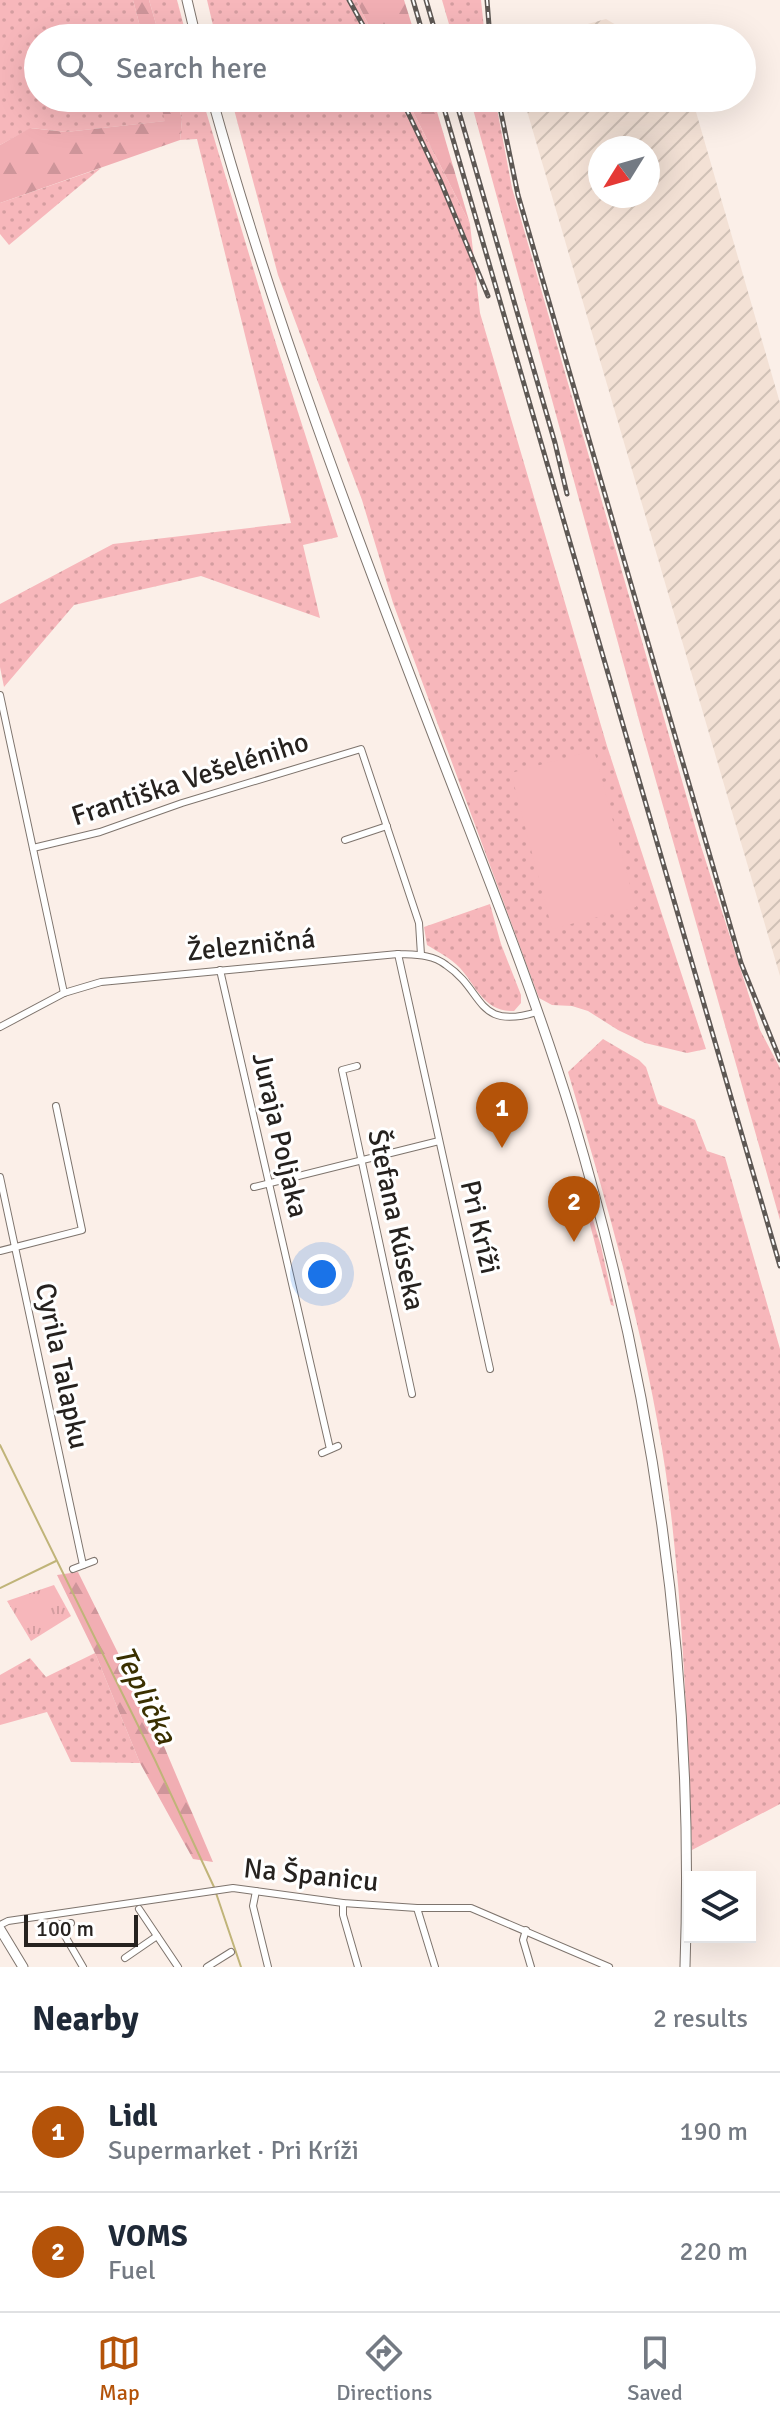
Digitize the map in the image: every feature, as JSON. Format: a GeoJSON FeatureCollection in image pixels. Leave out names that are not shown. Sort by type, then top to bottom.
{"type":"FeatureCollection","features":[{"type":"Feature","properties":{"kind":"main road"},"geometry":{"type":"LineString","coordinates":[[187,0],[193,24]]}},
{"type":"Feature","properties":{"kind":"main road"},"geometry":{"type":"LineString","coordinates":[[216,112],[258,257],[328,462],[537,1012],[573,1119],[612,1262],[637,1368],[654,1466],[669,1584],[683,1756],[685,1967]]}},
{"type":"Feature","properties":{"kind":"main road"},"geometry":{"type":"LineString","coordinates":[[0,1927],[23,1967]]}},
{"type":"Feature","properties":{"kind":"street"},"geometry":{"type":"LineString","coordinates":[[0,695],[64,993]]}},
{"type":"Feature","properties":{"kind":"street","name":"Františka Vešeléniho"},"geometry":{"type":"LineString","coordinates":[[33,848],[100,832],[211,794],[361,749],[387,826]]}},
{"type":"Feature","properties":{"kind":"street"},"geometry":{"type":"LineString","coordinates":[[345,840],[387,826],[419,923],[421,955]]}},
{"type":"Feature","properties":{"kind":"street","name":"Železničná"},"geometry":{"type":"LineString","coordinates":[[0,1027],[64,993],[101,982],[398,954],[433,957],[454,971],[477,1001],[493,1013],[512,1018],[537,1012]]}},
{"type":"Feature","properties":{"kind":"street","name":"Pri Kríži"},"geometry":{"type":"LineString","coordinates":[[398,954],[490,1369]]}},
{"type":"Feature","properties":{"kind":"street","name":"Juraja Poljaka"},"geometry":{"type":"LineString","coordinates":[[220,970],[268,1184],[334,1448],[322,1453]]}},
{"type":"Feature","properties":{"kind":"street","name":"Štefana Kúseka"},"geometry":{"type":"LineString","coordinates":[[357,1066],[342,1070],[412,1394]]}},
{"type":"Feature","properties":{"kind":"street"},"geometry":{"type":"LineString","coordinates":[[0,1251],[82,1230],[56,1106]]}},
{"type":"Feature","properties":{"kind":"street"},"geometry":{"type":"LineString","coordinates":[[254,1187],[439,1141]]}},
{"type":"Feature","properties":{"kind":"street","name":"Cyrila Talapku"},"geometry":{"type":"LineString","coordinates":[[0,1177],[83,1565]]}},
{"type":"Feature","properties":{"kind":"street"},"geometry":{"type":"LineString","coordinates":[[73,1569],[94,1561]]}},
{"type":"Feature","properties":{"kind":"street","name":"Na Španicu"},"geometry":{"type":"LineString","coordinates":[[0,1927],[8,1921],[216,1889],[256,1891],[343,1903],[471,1908],[609,1967]]}},
{"type":"Feature","properties":{"kind":"street"},"geometry":{"type":"LineString","coordinates":[[256,1891],[253,1906],[268,1967]]}},
{"type":"Feature","properties":{"kind":"street"},"geometry":{"type":"LineString","coordinates":[[343,1903],[343,1915],[358,1967]]}},
{"type":"Feature","properties":{"kind":"street"},"geometry":{"type":"LineString","coordinates":[[417,1908],[435,1967]]}},
{"type":"Feature","properties":{"kind":"street"},"geometry":{"type":"LineString","coordinates":[[139,1909],[178,1967]]}},
{"type":"Feature","properties":{"kind":"street"},"geometry":{"type":"LineString","coordinates":[[46,1926],[71,1923]]}},
{"type":"Feature","properties":{"kind":"street"},"geometry":{"type":"LineString","coordinates":[[58,1924],[83,1967]]}},
{"type":"Feature","properties":{"kind":"street"},"geometry":{"type":"LineString","coordinates":[[526,1930],[523,1940],[531,1967]]}},
{"type":"Feature","properties":{"kind":"street"},"geometry":{"type":"LineString","coordinates":[[125,1958],[157,1936]]}},
{"type":"Feature","properties":{"kind":"street"},"geometry":{"type":"LineString","coordinates":[[207,1967],[231,1952]]}},
{"type":"Feature","properties":{"kind":"shaded area"},"geometry":{"type":"Polygon","coordinates":[[[606,19],[614,24],[588,24],[606,19]]]}},
{"type":"Feature","properties":{"kind":"shaded area"},"geometry":{"type":"Polygon","coordinates":[[[527,112],[696,112],[780,403],[780,976],[527,112]]]}},
{"type":"Feature","properties":{"kind":"green space"},"geometry":{"type":"Polygon","coordinates":[[[0,0],[133,0],[139,24],[24,24],[24,112],[163,112],[166,121],[66,132],[31,128],[0,145],[0,0]]]}},
{"type":"Feature","properties":{"kind":"green space"},"geometry":{"type":"Polygon","coordinates":[[[133,0],[149,0],[156,24],[139,24],[133,0]]]}},
{"type":"Feature","properties":{"kind":"green space"},"geometry":{"type":"Polygon","coordinates":[[[149,0],[177,0],[183,24],[156,24],[149,0]]]}},
{"type":"Feature","properties":{"kind":"green space"},"geometry":{"type":"Polygon","coordinates":[[[207,0],[356,0],[368,24],[213,24],[207,0]]]}},
{"type":"Feature","properties":{"kind":"green space"},"geometry":{"type":"Polygon","coordinates":[[[356,0],[404,0],[412,24],[368,24],[356,0]]]}},
{"type":"Feature","properties":{"kind":"green space"},"geometry":{"type":"Polygon","coordinates":[[[442,0],[481,0],[484,24],[449,24],[442,0]]]}},
{"type":"Feature","properties":{"kind":"green space"},"geometry":{"type":"Polygon","coordinates":[[[163,112],[180,112],[180,140],[0,203],[0,145],[30,128],[66,132],[165,121],[163,112]]]}},
{"type":"Feature","properties":{"kind":"green space"},"geometry":{"type":"Polygon","coordinates":[[[180,112],[206,112],[338,537],[303,545],[320,618],[201,576],[74,605],[4,687],[0,667],[0,604],[113,544],[291,523],[197,139],[180,140],[180,112]]]}},
{"type":"Feature","properties":{"kind":"green space"},"geometry":{"type":"Polygon","coordinates":[[[235,112],[413,112],[470,224],[480,313],[607,746],[706,1049],[687,1053],[645,1043],[588,1011],[552,1005],[539,998],[393,603],[362,500],[278,275],[235,112]]]}},
{"type":"Feature","properties":{"kind":"green space"},"geometry":{"type":"Polygon","coordinates":[[[413,112],[437,112],[470,224],[413,112]]]}},
{"type":"Feature","properties":{"kind":"green space"},"geometry":{"type":"Polygon","coordinates":[[[474,112],[498,112],[512,188],[699,840],[760,1030],[780,1068],[780,1220],[643,735],[474,112]]]}},
{"type":"Feature","properties":{"kind":"green space"},"geometry":{"type":"Polygon","coordinates":[[[101,168],[9,245],[0,234],[0,203],[101,168]]]}},
{"type":"Feature","properties":{"kind":"green space"},"geometry":{"type":"Polygon","coordinates":[[[594,750],[636,907],[552,929],[511,773],[594,750]]]}},
{"type":"Feature","properties":{"kind":"green space"},"geometry":{"type":"Polygon","coordinates":[[[490,904],[501,944],[521,995],[521,1003],[514,1011],[488,1003],[456,964],[427,945],[424,927],[490,904]]]}},
{"type":"Feature","properties":{"kind":"green space"},"geometry":{"type":"Polygon","coordinates":[[[603,1039],[639,1060],[646,1067],[658,1104],[695,1120],[707,1151],[725,1157],[780,1349],[780,1804],[692,1850],[680,1615],[672,1521],[658,1423],[611,1221],[568,1072],[603,1039]]]}},
{"type":"Feature","properties":{"kind":"green space"},"geometry":{"type":"Polygon","coordinates":[[[583,1188],[601,1246],[614,1306],[611,1305],[581,1190],[583,1188]]]}},
{"type":"Feature","properties":{"kind":"green space"},"geometry":{"type":"Polygon","coordinates":[[[78,1572],[163,1744],[213,1862],[193,1859],[140,1763],[95,1653],[57,1575],[78,1572]]]}},
{"type":"Feature","properties":{"kind":"green space"},"geometry":{"type":"Polygon","coordinates":[[[54,1585],[71,1616],[31,1641],[7,1601],[54,1585]]]}},
{"type":"Feature","properties":{"kind":"green space"},"geometry":{"type":"Polygon","coordinates":[[[95,1653],[140,1763],[71,1762],[47,1712],[0,1725],[0,1675],[30,1658],[46,1677],[95,1653]]]}},
{"type":"Feature","properties":{"kind":"waterway","name":"Teplička"},"geometry":{"type":"LineString","coordinates":[[0,1445],[214,1887]]}},
{"type":"Feature","properties":{"kind":"waterway"},"geometry":{"type":"LineString","coordinates":[[0,1588],[56,1561]]}},
{"type":"Feature","properties":{"kind":"waterway","name":"Teplička"},"geometry":{"type":"LineString","coordinates":[[216,1893],[241,1967]]}},
{"type":"Feature","properties":{"kind":"railway"},"geometry":{"type":"LineString","coordinates":[[349,0],[362,24]]}},
{"type":"Feature","properties":{"kind":"railway"},"geometry":{"type":"LineString","coordinates":[[413,0],[420,24]]}},
{"type":"Feature","properties":{"kind":"railway"},"geometry":{"type":"LineString","coordinates":[[426,0],[433,24]]}},
{"type":"Feature","properties":{"kind":"railway"},"geometry":{"type":"LineString","coordinates":[[487,0],[489,24]]}},
{"type":"Feature","properties":{"kind":"railway"},"geometry":{"type":"LineString","coordinates":[[408,112],[440,180],[488,296]]}},
{"type":"Feature","properties":{"kind":"railway"},"geometry":{"type":"LineString","coordinates":[[445,112],[780,1266]]}},
{"type":"Feature","properties":{"kind":"railway"},"geometry":{"type":"LineString","coordinates":[[459,112],[567,494]]}},
{"type":"Feature","properties":{"kind":"railway"},"geometry":{"type":"LineString","coordinates":[[501,112],[518,195],[741,963],[780,1060]]}},
{"type":"Feature","properties":{"kind":"place","name":"Lidl"},"geometry":{"type":"Point","coordinates":[502,1148]}},
{"type":"Feature","properties":{"kind":"place","name":"VOMS"},"geometry":{"type":"Point","coordinates":[574,1242]}}]}
